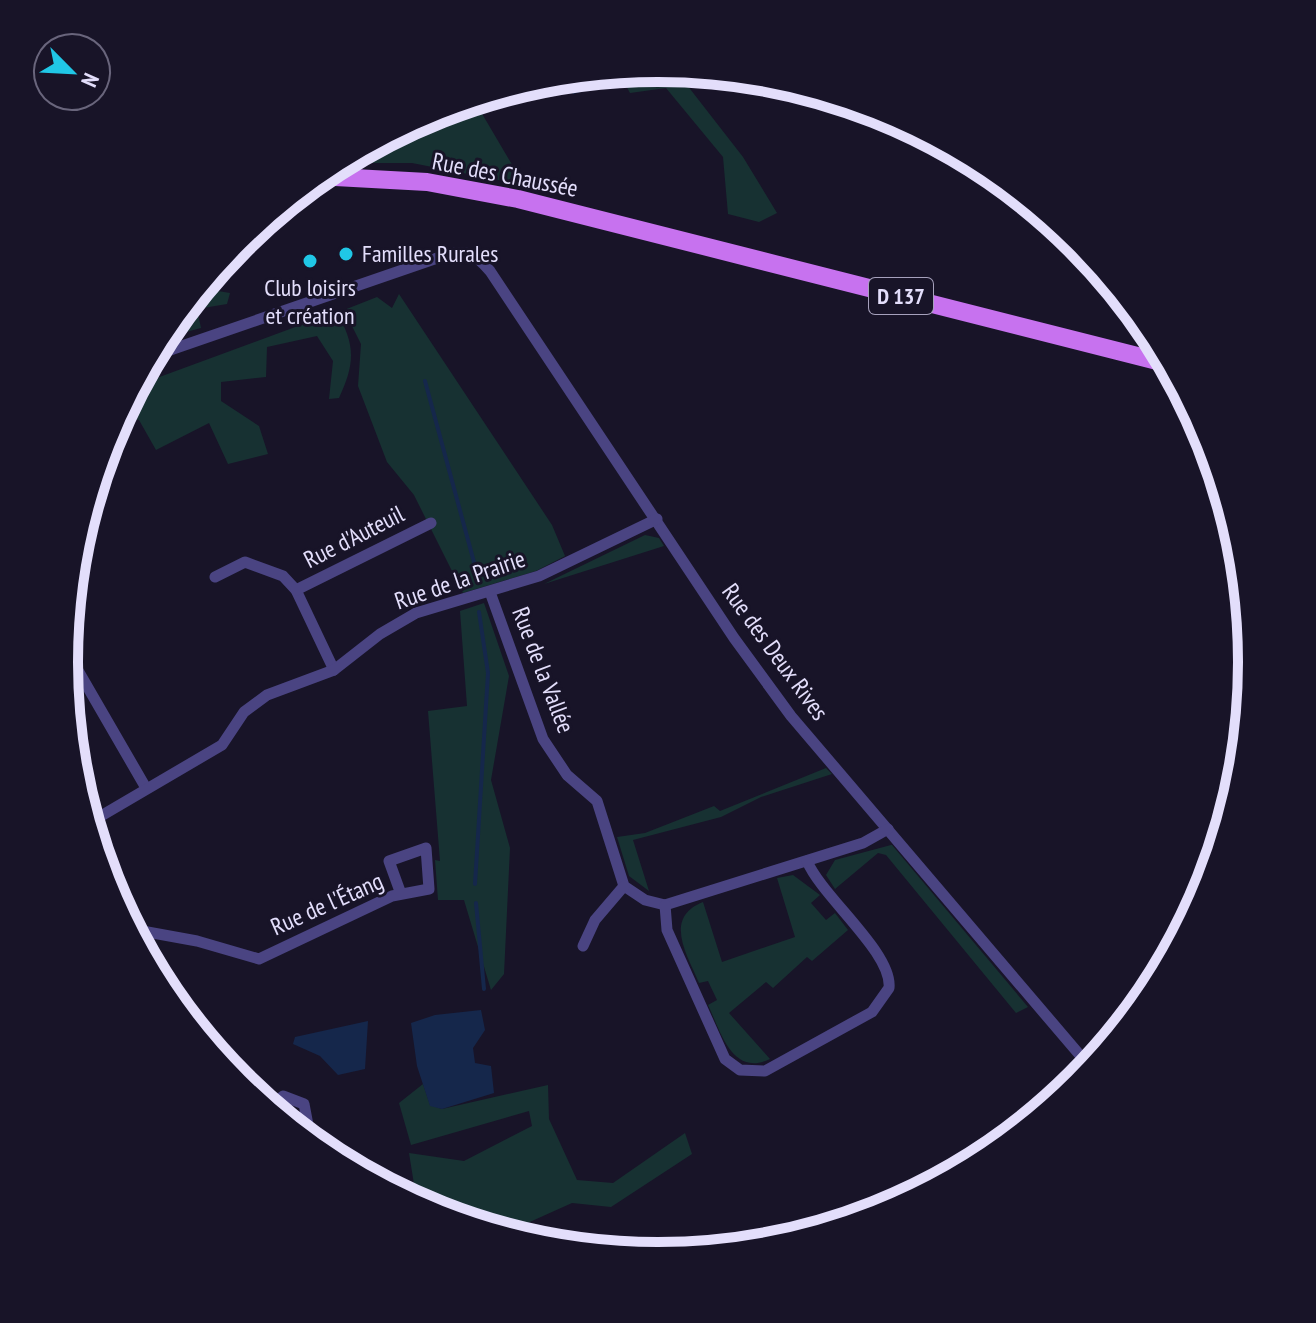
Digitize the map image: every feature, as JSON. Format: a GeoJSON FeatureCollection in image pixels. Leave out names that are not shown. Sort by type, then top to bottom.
{"type":"FeatureCollection","features":[{"type":"Feature","properties":{"kind":"main road","name":"Rue des Chaussée"},"geometry":{"type":"LineString","coordinates":[[339,177],[427,182],[518,199],[1153,360]]}},
{"type":"Feature","properties":{"kind":"street","name":"Rue des Deux Rives"},"geometry":{"type":"LineString","coordinates":[[169,351],[451,254],[472,253],[490,271],[734,638],[791,716],[1082,1057]]}},
{"type":"Feature","properties":{"kind":"street","name":"Rue de la Prairie"},"geometry":{"type":"LineString","coordinates":[[99,817],[222,745],[244,712],[267,695],[334,670],[380,634],[416,613],[539,576],[657,519]]}},
{"type":"Feature","properties":{"kind":"street","name":"Rue d'Auteuil"},"geometry":{"type":"LineString","coordinates":[[296,590],[431,523]]}},
{"type":"Feature","properties":{"kind":"street","name":"Rue d'Auteuil"},"geometry":{"type":"LineString","coordinates":[[215,577],[245,562],[283,576],[296,590],[334,670]]}},
{"type":"Feature","properties":{"kind":"street","name":"Rue de la Vallée"},"geometry":{"type":"LineString","coordinates":[[490,592],[543,739],[567,775],[597,801],[624,886]]}},
{"type":"Feature","properties":{"kind":"street"},"geometry":{"type":"LineString","coordinates":[[78,671],[146,788]]}},
{"type":"Feature","properties":{"kind":"street"},"geometry":{"type":"LineString","coordinates":[[583,946],[595,920],[624,886],[645,900],[665,905],[863,843],[888,829]]}},
{"type":"Feature","properties":{"kind":"street","name":"Rue de l'Étang"},"geometry":{"type":"LineString","coordinates":[[145,932],[197,941],[259,959],[401,894],[429,889],[426,848],[389,861],[401,894]]}},
{"type":"Feature","properties":{"kind":"street"},"geometry":{"type":"LineString","coordinates":[[665,905],[667,930],[725,1059],[740,1070],[765,1071],[872,1012],[889,988],[887,969],[815,881],[807,861]]}},
{"type":"Feature","properties":{"kind":"street"},"geometry":{"type":"LineString","coordinates":[[279,1100],[283,1096],[304,1104],[308,1124]]}},
{"type":"Feature","properties":{"kind":"green space"},"geometry":{"type":"Polygon","coordinates":[[[624,83],[689,83],[687,85],[743,157],[777,213],[759,222],[728,214],[723,157],[666,88],[630,93],[624,83]]]}},
{"type":"Feature","properties":{"kind":"green space"},"geometry":{"type":"Polygon","coordinates":[[[495,105],[481,112],[524,185],[412,163],[362,163],[401,141],[495,105]]]}},
{"type":"Feature","properties":{"kind":"green space"},"geometry":{"type":"Polygon","coordinates":[[[213,290],[230,293],[227,304],[197,309],[213,290]]]}},
{"type":"Feature","properties":{"kind":"green space"},"geometry":{"type":"Polygon","coordinates":[[[399,294],[552,525],[565,556],[536,571],[463,593],[414,495],[387,462],[358,386],[361,344],[344,310],[377,297],[392,308],[399,294]]]}},
{"type":"Feature","properties":{"kind":"green space"},"geometry":{"type":"Polygon","coordinates":[[[197,309],[201,328],[180,334],[197,309]]]}},
{"type":"Feature","properties":{"kind":"green space"},"geometry":{"type":"Polygon","coordinates":[[[336,312],[350,344],[348,375],[339,398],[329,399],[333,361],[317,336],[267,347],[266,377],[221,382],[221,401],[259,426],[268,454],[228,464],[209,423],[156,450],[139,420],[132,418],[151,380],[336,312]]]}},
{"type":"Feature","properties":{"kind":"green space"},"geometry":{"type":"Polygon","coordinates":[[[645,535],[659,538],[664,546],[544,584],[645,535]]]}},
{"type":"Feature","properties":{"kind":"green space"},"geometry":{"type":"Polygon","coordinates":[[[484,603],[509,676],[491,780],[510,848],[504,974],[491,990],[464,900],[438,900],[435,860],[440,861],[428,711],[467,706],[460,611],[484,603]]]}},
{"type":"Feature","properties":{"kind":"green space"},"geometry":{"type":"Polygon","coordinates":[[[826,768],[832,774],[761,797],[721,817],[633,840],[649,891],[629,876],[617,837],[645,833],[714,806],[720,811],[826,768]]]}},
{"type":"Feature","properties":{"kind":"green space"},"geometry":{"type":"Polygon","coordinates":[[[892,845],[1028,1007],[1016,1013],[886,855],[878,853],[835,889],[826,875],[835,860],[892,845]]]}},
{"type":"Feature","properties":{"kind":"green space"},"geometry":{"type":"Polygon","coordinates":[[[793,875],[820,895],[811,903],[826,920],[835,913],[848,930],[812,961],[807,957],[773,988],[766,982],[729,1013],[770,1059],[746,1062],[737,1057],[723,1039],[708,1005],[717,1000],[708,981],[699,983],[684,949],[681,927],[691,909],[703,902],[722,962],[795,937],[777,878],[793,875]]]}},
{"type":"Feature","properties":{"kind":"green space"},"geometry":{"type":"Polygon","coordinates":[[[423,1084],[430,1105],[442,1109],[548,1085],[549,1119],[577,1180],[613,1183],[685,1133],[692,1154],[611,1207],[572,1203],[523,1225],[472,1211],[415,1188],[409,1153],[464,1161],[532,1126],[529,1111],[411,1145],[399,1103],[423,1084]]]}},
{"type":"Feature","properties":{"kind":"water"},"geometry":{"type":"Polygon","coordinates":[[[594,85],[595,88],[573,94],[572,89],[564,92],[563,90],[582,86],[594,85]]]}},
{"type":"Feature","properties":{"kind":"water"},"geometry":{"type":"Polygon","coordinates":[[[481,1010],[485,1030],[473,1048],[475,1063],[491,1066],[494,1093],[442,1109],[430,1106],[417,1066],[411,1023],[435,1015],[481,1010]]]}},
{"type":"Feature","properties":{"kind":"water"},"geometry":{"type":"Polygon","coordinates":[[[368,1021],[365,1069],[338,1075],[320,1056],[293,1044],[295,1037],[368,1021]]]}},
{"type":"Feature","properties":{"kind":"waterway"},"geometry":{"type":"LineString","coordinates":[[425,381],[478,577]]}},
{"type":"Feature","properties":{"kind":"waterway"},"geometry":{"type":"LineString","coordinates":[[475,884],[488,673],[479,612]]}},
{"type":"Feature","properties":{"kind":"waterway"},"geometry":{"type":"LineString","coordinates":[[476,903],[484,989]]}},
{"type":"Feature","properties":{"kind":"place","name":"Familles Rurales"},"geometry":{"type":"Point","coordinates":[346,254]}},
{"type":"Feature","properties":{"kind":"place","name":"Club loisirs et création"},"geometry":{"type":"Point","coordinates":[310,261]}}]}
